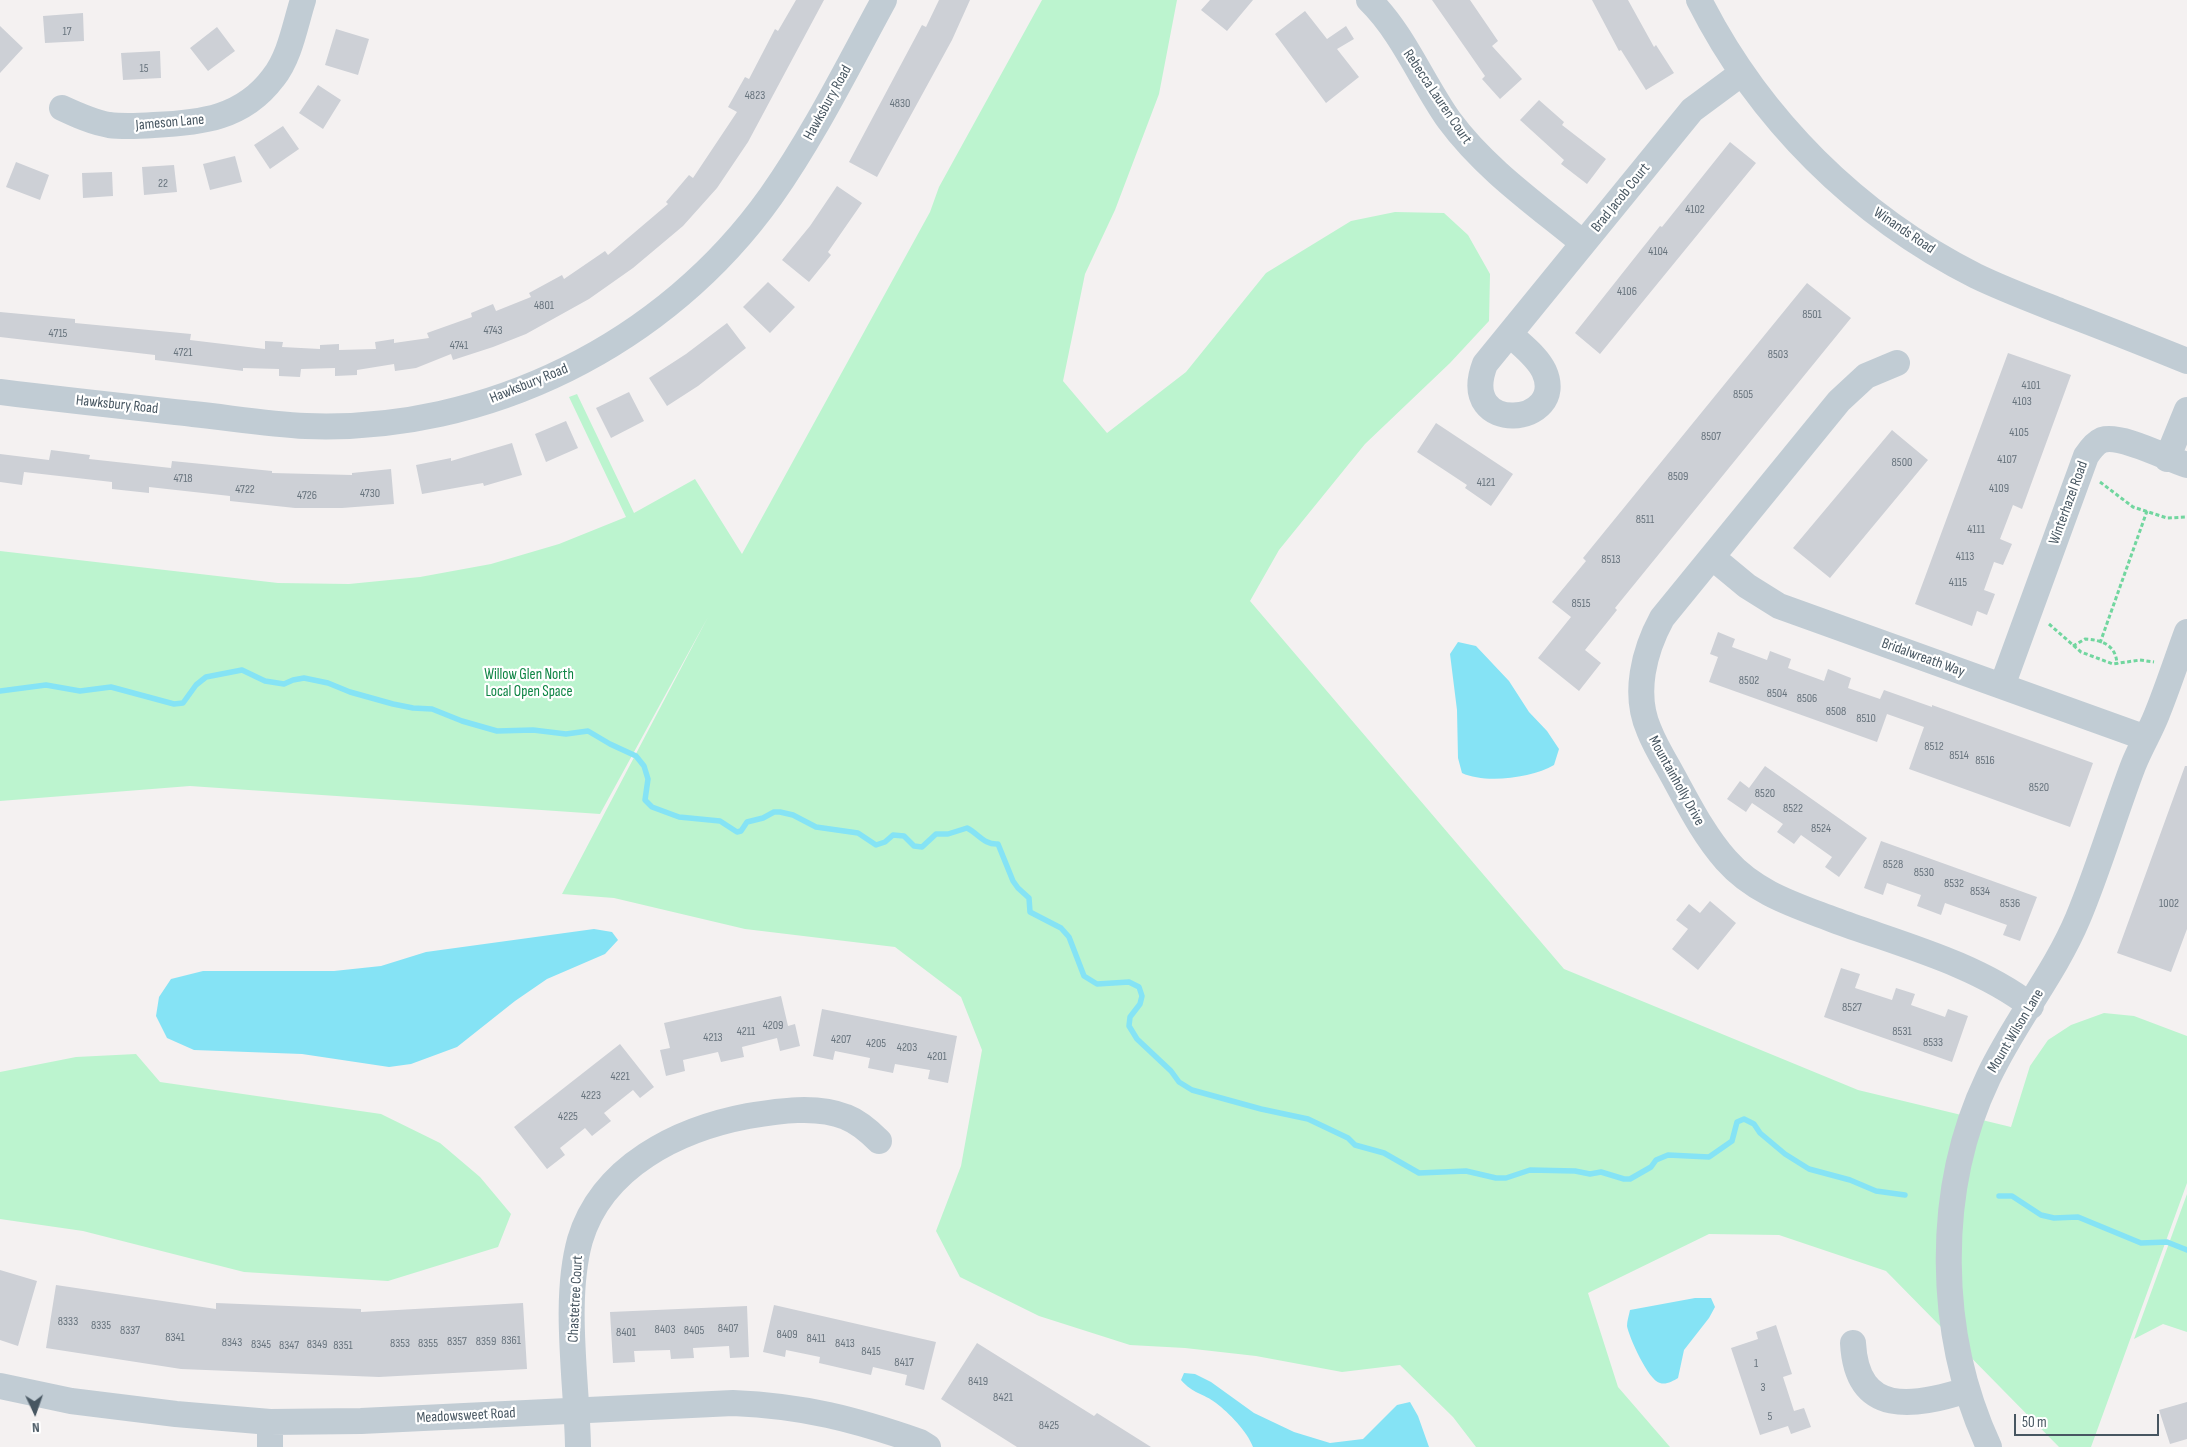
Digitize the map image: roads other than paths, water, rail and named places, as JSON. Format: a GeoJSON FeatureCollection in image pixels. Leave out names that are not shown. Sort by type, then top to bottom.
{"type":"FeatureCollection","features":[{"type":"Feature","properties":{"kind":"street","name":"Jameson Lane"},"geometry":{"type":"LineString","coordinates":[[62,108],[87,119],[125,126],[186,124],[212,119],[236,111],[256,96],[274,78],[287,53],[303,0]]}},
{"type":"Feature","properties":{"kind":"street","name":"Hawksbury Road"},"geometry":{"type":"LineString","coordinates":[[0,392],[306,426],[359,425],[412,420],[464,408],[513,393],[561,372],[650,320],[692,286],[734,242],[769,198],[805,145],[884,0]]}},
{"type":"Feature","properties":{"kind":"street","name":"Rebecca Lauren Court"},"geometry":{"type":"LineString","coordinates":[[1369,0],[1396,35],[1450,121],[1472,148],[1584,243]]}},
{"type":"Feature","properties":{"kind":"street","name":"Winands Road"},"geometry":{"type":"LineString","coordinates":[[1699,0],[1725,48],[1789,133],[1857,199],[1900,231],[1977,276],[2187,361]]}},
{"type":"Feature","properties":{"kind":"street","name":"Brad Jacob Court"},"geometry":{"type":"LineString","coordinates":[[1510,334],[1692,110],[1742,73]]}},
{"type":"Feature","properties":{"kind":"street","name":"Mountainholly Drive"},"geometry":{"type":"LineString","coordinates":[[1897,363],[1866,376],[1839,401],[1662,618],[1652,637],[1646,655],[1641,691],[1648,729],[1707,836],[1727,861],[1764,892],[1975,972],[2012,992],[2030,1006]]}},
{"type":"Feature","properties":{"kind":"street","name":"Winterhazel Road"},"geometry":{"type":"LineString","coordinates":[[2002,686],[2086,456],[2093,446],[2101,440],[2112,439],[2124,440],[2177,462],[2187,410]]}},
{"type":"Feature","properties":{"kind":"street","name":"Bridalwreath Way"},"geometry":{"type":"LineString","coordinates":[[1712,557],[1747,586],[1779,606],[2146,738]]}},
{"type":"Feature","properties":{"kind":"street","name":"Mount Wilson Lane"},"geometry":{"type":"LineString","coordinates":[[1989,1447],[1967,1390],[1956,1343],[1951,1303],[1951,1219],[1956,1178],[1976,1107],[1988,1078],[2007,1042],[2063,950],[2078,917],[2134,763],[2157,715],[2187,632]]}},
{"type":"Feature","properties":{"kind":"street","name":"Chastetree Court"},"geometry":{"type":"LineString","coordinates":[[578,1447],[572,1324],[574,1279],[580,1240],[596,1206],[612,1184],[632,1164],[662,1146],[689,1134],[740,1118],[764,1114],[822,1111],[845,1116],[864,1127],[879,1140]]}},
{"type":"Feature","properties":{"kind":"street"},"geometry":{"type":"LineString","coordinates":[[1853,1343],[1857,1370],[1863,1383],[1873,1395],[1887,1400],[1920,1403],[1967,1390]]}},
{"type":"Feature","properties":{"kind":"street","name":"Meadowsweet Road"},"geometry":{"type":"LineString","coordinates":[[0,1386],[71,1401],[176,1414],[270,1434],[360,1421],[733,1403],[774,1405],[848,1419],[928,1447]]}},
{"type":"Feature","properties":{"kind":"water"},"geometry":{"type":"Polygon","coordinates":[[[1458,642],[1476,646],[1509,681],[1529,712],[1547,731],[1559,749],[1554,765],[1545,770],[1508,778],[1483,778],[1462,773],[1458,758],[1457,710],[1450,654],[1458,642]]]}},
{"type":"Feature","properties":{"kind":"water"},"geometry":{"type":"Polygon","coordinates":[[[594,929],[612,932],[618,940],[605,954],[547,979],[515,1001],[457,1047],[411,1064],[389,1067],[302,1054],[194,1050],[167,1038],[156,1016],[159,997],[171,979],[203,971],[334,971],[381,966],[426,952],[594,929]]]}},
{"type":"Feature","properties":{"kind":"water"},"geometry":{"type":"Polygon","coordinates":[[[1695,1298],[1711,1298],[1715,1307],[1709,1318],[1684,1350],[1678,1378],[1667,1383],[1660,1383],[1655,1380],[1645,1367],[1631,1339],[1627,1326],[1630,1310],[1695,1298]]]}},
{"type":"Feature","properties":{"kind":"water"},"geometry":{"type":"Polygon","coordinates":[[[1184,1373],[1195,1374],[1211,1382],[1254,1413],[1294,1432],[1330,1443],[1363,1439],[1397,1405],[1410,1402],[1418,1416],[1429,1447],[1253,1447],[1242,1429],[1226,1412],[1216,1403],[1190,1388],[1181,1380],[1184,1373]]]}},
{"type":"Feature","properties":{"kind":"waterway"},"geometry":{"type":"LineString","coordinates":[[0,691],[46,685],[80,691],[111,687],[174,704],[183,703],[196,685],[206,677],[242,670],[265,681],[284,684],[304,678],[328,683],[350,692],[393,704],[432,709],[462,721],[497,731],[533,730],[566,734],[588,731],[636,756],[644,766],[648,779],[645,800],[652,807],[679,817],[720,821],[737,832],[741,831],[747,822],[763,818],[774,812],[793,815],[816,827],[858,833],[876,845],[885,842],[893,835],[904,836],[914,846],[922,847],[936,834],[948,834],[967,828],[985,841],[998,844],[1013,881],[1029,898],[1030,912],[1061,928],[1069,937],[1084,976],[1097,984],[1129,982],[1139,987],[1142,996],[1140,1004],[1130,1017],[1129,1026],[1137,1039],[1171,1071],[1179,1082],[1192,1090],[1261,1109],[1308,1119],[1348,1138],[1355,1145],[1384,1153],[1419,1173],[1466,1171],[1496,1178],[1506,1178],[1530,1170],[1575,1171],[1590,1174],[1601,1172],[1630,1179],[1651,1167],[1656,1160],[1668,1155],[1709,1157],[1732,1141],[1737,1122],[1744,1119],[1754,1124],[1760,1133],[1785,1154],[1809,1169],[1850,1180],[1876,1191],[1905,1195]]}},
{"type":"Feature","properties":{"kind":"waterway"},"geometry":{"type":"LineString","coordinates":[[1999,1196],[2012,1196],[2041,1215],[2054,1218],[2078,1217],[2141,1243],[2167,1242],[2187,1250]]}},
{"type":"Feature","properties":{"kind":"park label","name":"Willow Glen North Local Open Space"},"geometry":{"type":"Point","coordinates":[529,684]}}]}
